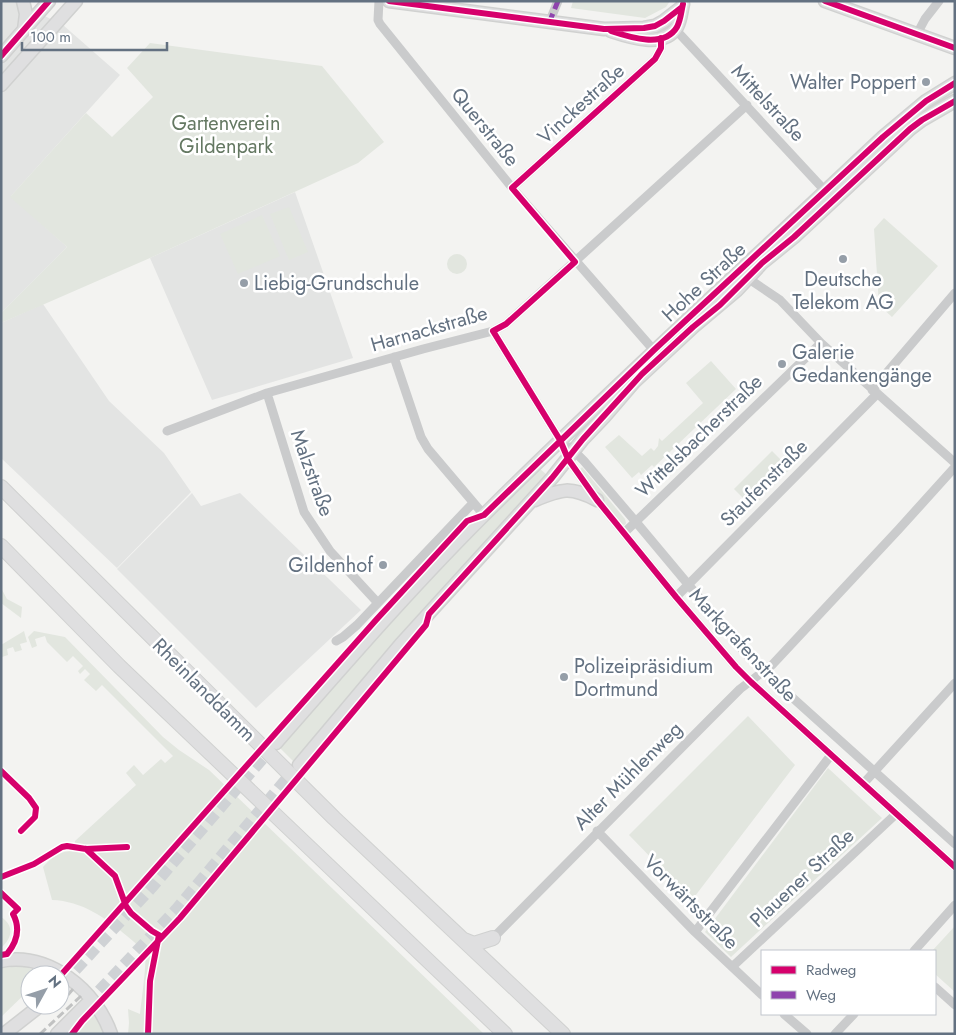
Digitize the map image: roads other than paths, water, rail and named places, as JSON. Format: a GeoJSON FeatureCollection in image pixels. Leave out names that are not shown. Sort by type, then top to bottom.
{"type":"FeatureCollection","features":[{"type":"Feature","properties":{"kind":"main road"},"geometry":{"type":"LineString","coordinates":[[23,1],[26,14],[24,31]]}},
{"type":"Feature","properties":{"kind":"main road"},"geometry":{"type":"LineString","coordinates":[[1,56],[49,1]]}},
{"type":"Feature","properties":{"kind":"main road"},"geometry":{"type":"LineString","coordinates":[[1,85],[76,1]]}},
{"type":"Feature","properties":{"kind":"main road"},"geometry":{"type":"LineString","coordinates":[[389,1],[604,29],[655,26],[664,21],[683,4]]}},
{"type":"Feature","properties":{"kind":"main road"},"geometry":{"type":"LineString","coordinates":[[825,1],[954,48]]}},
{"type":"Feature","properties":{"kind":"main road"},"geometry":{"type":"LineString","coordinates":[[604,29],[637,38],[662,38],[675,29],[682,14],[683,4]]}},
{"type":"Feature","properties":{"kind":"main road","name":"Hohe Straße"},"geometry":{"type":"LineString","coordinates":[[830,196],[883,137],[926,101],[955,84]]}},
{"type":"Feature","properties":{"kind":"main road","name":"Hohe Straße"},"geometry":{"type":"LineString","coordinates":[[276,743],[380,624],[560,440],[657,353],[720,305],[744,275],[830,196],[922,120],[955,102]]}},
{"type":"Feature","properties":{"kind":"main road","name":"Hohe Straße"},"geometry":{"type":"LineString","coordinates":[[299,765],[400,645],[530,502],[657,353]]}},
{"type":"Feature","properties":{"kind":"main road","name":"Rheinlanddamm"},"geometry":{"type":"LineString","coordinates":[[1,487],[320,805],[563,1034]]}},
{"type":"Feature","properties":{"kind":"main road"},"geometry":{"type":"LineString","coordinates":[[530,502],[558,491],[566,490],[580,492],[597,500]]}},
{"type":"Feature","properties":{"kind":"main road","name":"Rheinlanddamm"},"geometry":{"type":"LineString","coordinates":[[1,546],[184,729],[505,1034]]}},
{"type":"Feature","properties":{"kind":"main road"},"geometry":{"type":"LineString","coordinates":[[463,940],[474,944],[493,938]]}},
{"type":"Feature","properties":{"kind":"main road"},"geometry":{"type":"LineString","coordinates":[[490,965],[487,954],[493,938]]}},
{"type":"Feature","properties":{"kind":"main road"},"geometry":{"type":"LineString","coordinates":[[1,961],[23,959],[35,962],[71,979],[94,1002],[111,1034]]}},
{"type":"Feature","properties":{"kind":"main road"},"geometry":{"type":"LineString","coordinates":[[57,1034],[88,1004]]}},
{"type":"Feature","properties":{"kind":"main road"},"geometry":{"type":"LineString","coordinates":[[4,1034],[28,1015]]}},
{"type":"Feature","properties":{"kind":"main road"},"geometry":{"type":"LineString","coordinates":[[13,1034],[31,1015]]}},
{"type":"Feature","properties":{"kind":"street","name":"Querstraße"},"geometry":{"type":"LineString","coordinates":[[378,1],[377,16],[380,24],[512,188],[575,262],[657,353]]}},
{"type":"Feature","properties":{"kind":"street"},"geometry":{"type":"LineString","coordinates":[[549,23],[558,1]]}},
{"type":"Feature","properties":{"kind":"street"},"geometry":{"type":"LineString","coordinates":[[917,34],[925,19],[939,1]]}},
{"type":"Feature","properties":{"kind":"street","name":"Mittelstraße"},"geometry":{"type":"LineString","coordinates":[[675,29],[830,196]]}},
{"type":"Feature","properties":{"kind":"street","name":"Vinckestraße"},"geometry":{"type":"LineString","coordinates":[[512,188],[655,59],[661,48],[662,38]]}},
{"type":"Feature","properties":{"kind":"street","name":"Harnackstraße"},"geometry":{"type":"LineString","coordinates":[[167,430],[267,393],[476,334],[493,331],[506,324],[746,105]]}},
{"type":"Feature","properties":{"kind":"street"},"geometry":{"type":"LineString","coordinates":[[744,275],[780,300],[821,343],[955,463]]}},
{"type":"Feature","properties":{"kind":"street","name":"Staufenstraße"},"geometry":{"type":"LineString","coordinates":[[676,597],[874,392],[955,293]]}},
{"type":"Feature","properties":{"kind":"street","name":"Markgrafenstraße"},"geometry":{"type":"LineString","coordinates":[[493,331],[597,500],[676,597],[751,682],[955,867]]}},
{"type":"Feature","properties":{"kind":"street","name":"Wittelsbacherstraße"},"geometry":{"type":"LineString","coordinates":[[624,533],[821,343]]}},
{"type":"Feature","properties":{"kind":"street"},"geometry":{"type":"LineString","coordinates":[[394,357],[420,436],[428,449],[484,516]]}},
{"type":"Feature","properties":{"kind":"street","name":"Malzstraße"},"geometry":{"type":"LineString","coordinates":[[267,393],[304,512],[316,533],[330,551],[377,602]]}},
{"type":"Feature","properties":{"kind":"street","name":"Markgrafenstraße"},"geometry":{"type":"LineString","coordinates":[[571,455],[636,522],[748,656],[955,844]]}},
{"type":"Feature","properties":{"kind":"street","name":"Alter Mühlenweg"},"geometry":{"type":"LineString","coordinates":[[493,938],[597,831],[740,689],[764,672],[826,608],[955,467]]}},
{"type":"Feature","properties":{"kind":"street"},"geometry":{"type":"LineString","coordinates":[[336,641],[348,633],[473,503]]}},
{"type":"Feature","properties":{"kind":"street"},"geometry":{"type":"LineString","coordinates":[[863,784],[955,683]]}},
{"type":"Feature","properties":{"kind":"street","name":"Plauener Straße"},"geometry":{"type":"LineString","coordinates":[[695,932],[831,755]]}},
{"type":"Feature","properties":{"kind":"street","name":"Plauener Straße"},"geometry":{"type":"LineString","coordinates":[[732,967],[896,814]]}},
{"type":"Feature","properties":{"kind":"street","name":"Vorwärtsstraße"},"geometry":{"type":"LineString","coordinates":[[597,831],[695,932],[761,994]]}},
{"type":"Feature","properties":{"kind":"street"},"geometry":{"type":"LineString","coordinates":[[915,950],[955,905]]}},
{"type":"Feature","properties":{"kind":"street"},"geometry":{"type":"LineString","coordinates":[[936,988],[954,1004]]}},
{"type":"Feature","properties":{"kind":"street"},"geometry":{"type":"LineString","coordinates":[[785,1015],[807,1034]]}},
{"type":"Feature","properties":{"kind":"street"},"geometry":{"type":"LineString","coordinates":[[835,1034],[853,1015]]}},
{"type":"Feature","properties":{"kind":"tunnel"},"geometry":{"type":"LineString","coordinates":[[70,975],[151,888],[274,745]]}},
{"type":"Feature","properties":{"kind":"tunnel"},"geometry":{"type":"LineString","coordinates":[[87,1004],[176,910],[296,768]]}},
{"type":"Feature","properties":{"kind":"railway"},"geometry":{"type":"LineString","coordinates":[[70,992],[73,989]]}},
{"type":"Feature","properties":{"kind":"railway"},"geometry":{"type":"LineString","coordinates":[[40,1034],[81,996]]}},
{"type":"Feature","properties":{"kind":"place","name":"Walter Poppert"},"geometry":{"type":"Point","coordinates":[926,82]}},
{"type":"Feature","properties":{"kind":"place","name":"Deutsche Telekom AG"},"geometry":{"type":"Point","coordinates":[843,259]}},
{"type":"Feature","properties":{"kind":"place","name":"Liebig-Grundschule"},"geometry":{"type":"Point","coordinates":[244,283]}},
{"type":"Feature","properties":{"kind":"place","name":"Galerie Gedankengänge"},"geometry":{"type":"Point","coordinates":[782,364]}},
{"type":"Feature","properties":{"kind":"place","name":"Gildenhof"},"geometry":{"type":"Point","coordinates":[383,565]}},
{"type":"Feature","properties":{"kind":"place","name":"Polizeipräsidium Dortmund"},"geometry":{"type":"Point","coordinates":[564,677]}},
{"type":"Feature","properties":{"kind":"park label","name":"Gartenverein Gildenpark"},"geometry":{"type":"Point","coordinates":[226,134]}}]}
